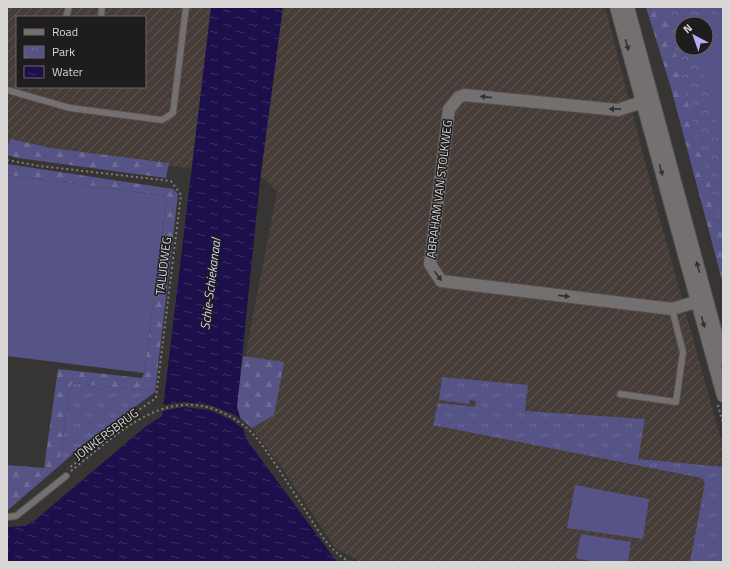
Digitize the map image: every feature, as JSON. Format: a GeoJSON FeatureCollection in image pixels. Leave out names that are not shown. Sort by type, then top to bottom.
{"type":"FeatureCollection","features":[{"type":"Feature","properties":{"kind":"street"},"geometry":{"type":"LineString","coordinates":[[616,7],[647,100],[702,300],[723,396]]}},
{"type":"Feature","properties":{"kind":"street"},"geometry":{"type":"LineString","coordinates":[[628,7],[647,100]]}},
{"type":"Feature","properties":{"kind":"street","name":"ABRAHAM VAN STOLKWEG"},"geometry":{"type":"LineString","coordinates":[[647,100],[618,110],[464,95],[459,97],[449,110],[430,264],[441,281],[672,309],[702,300]]}},
{"type":"Feature","properties":{"kind":"street"},"geometry":{"type":"LineString","coordinates":[[702,300],[723,359]]}},
{"type":"Feature","properties":{"kind":"lane"},"geometry":{"type":"LineString","coordinates":[[7,90],[70,108],[162,120],[173,113],[186,7]]}},
{"type":"Feature","properties":{"kind":"lane"},"geometry":{"type":"LineString","coordinates":[[620,394],[676,402],[683,352],[672,309]]}},
{"type":"Feature","properties":{"kind":"lane"},"geometry":{"type":"LineString","coordinates":[[7,517],[16,516],[66,476]]}},
{"type":"Feature","properties":{"kind":"path","name":"TALUDWEG"},"geometry":{"type":"LineString","coordinates":[[7,160],[40,166],[171,181],[181,195],[156,398],[136,412],[64,472],[66,476]]}},
{"type":"Feature","properties":{"kind":"path","name":"JONKERSBRUG"},"geometry":{"type":"LineString","coordinates":[[66,476],[134,421],[158,410],[184,405],[210,408],[234,418],[254,435],[303,506],[323,539],[339,556],[350,562]]}},
{"type":"Feature","properties":{"kind":"shaded area"},"geometry":{"type":"Polygon","coordinates":[[[7,7],[605,7],[658,212],[723,447],[723,562],[361,562],[335,548],[280,465],[242,416],[247,346],[277,192],[264,178],[7,144],[7,7]]]}},
{"type":"Feature","properties":{"kind":"green space"},"geometry":{"type":"Polygon","coordinates":[[[646,7],[680,7],[680,16],[674,16],[674,56],[684,56],[723,189],[723,284],[671,88],[646,7]]]}},
{"type":"Feature","properties":{"kind":"green space"},"geometry":{"type":"Polygon","coordinates":[[[666,7],[723,7],[723,232],[676,56],[714,56],[714,16],[674,16],[674,45],[666,7]]]}},
{"type":"Feature","properties":{"kind":"green space"},"geometry":{"type":"Polygon","coordinates":[[[723,12],[723,144],[698,56],[714,56],[714,16],[707,16],[723,12]]]}},
{"type":"Feature","properties":{"kind":"green space"},"geometry":{"type":"Polygon","coordinates":[[[11,139],[51,148],[169,163],[166,178],[18,158],[7,155],[7,147],[11,139]]]}},
{"type":"Feature","properties":{"kind":"green space"},"geometry":{"type":"Polygon","coordinates":[[[7,164],[173,189],[178,194],[155,392],[75,383],[71,385],[59,466],[7,511],[7,465],[44,468],[58,369],[142,378],[144,373],[167,196],[7,175],[7,164]]]}},
{"type":"Feature","properties":{"kind":"green space"},"geometry":{"type":"Polygon","coordinates":[[[7,175],[167,196],[144,373],[7,356],[7,175]]]}},
{"type":"Feature","properties":{"kind":"green space"},"geometry":{"type":"Polygon","coordinates":[[[243,356],[284,362],[274,415],[252,428],[239,417],[237,406],[243,356]]]}},
{"type":"Feature","properties":{"kind":"green space"},"geometry":{"type":"Polygon","coordinates":[[[442,377],[528,385],[525,411],[645,419],[638,459],[723,467],[723,562],[690,562],[705,483],[702,478],[433,425],[438,403],[475,407],[476,401],[470,400],[469,404],[439,400],[442,377]]]}},
{"type":"Feature","properties":{"kind":"green space"},"geometry":{"type":"Polygon","coordinates":[[[75,383],[155,392],[83,445],[59,466],[69,392],[71,385],[75,383]]]}},
{"type":"Feature","properties":{"kind":"green space"},"geometry":{"type":"Polygon","coordinates":[[[575,485],[649,499],[643,539],[567,528],[575,485]]]}},
{"type":"Feature","properties":{"kind":"green space"},"geometry":{"type":"Polygon","coordinates":[[[581,534],[631,542],[628,562],[594,562],[576,558],[581,534]]]}},
{"type":"Feature","properties":{"kind":"water","name":"Schie-Schiekanaal"},"geometry":{"type":"Polygon","coordinates":[[[211,7],[283,7],[260,181],[237,406],[246,439],[337,562],[7,562],[7,527],[25,526],[34,521],[145,427],[162,416],[211,7]]]}},
{"type":"Feature","properties":{"kind":"pier"},"geometry":{"type":"Polygon","coordinates":[[[183,402],[210,405],[235,415],[244,422],[246,431],[232,420],[209,410],[184,407],[162,411],[162,405],[183,402]]]}}]}
